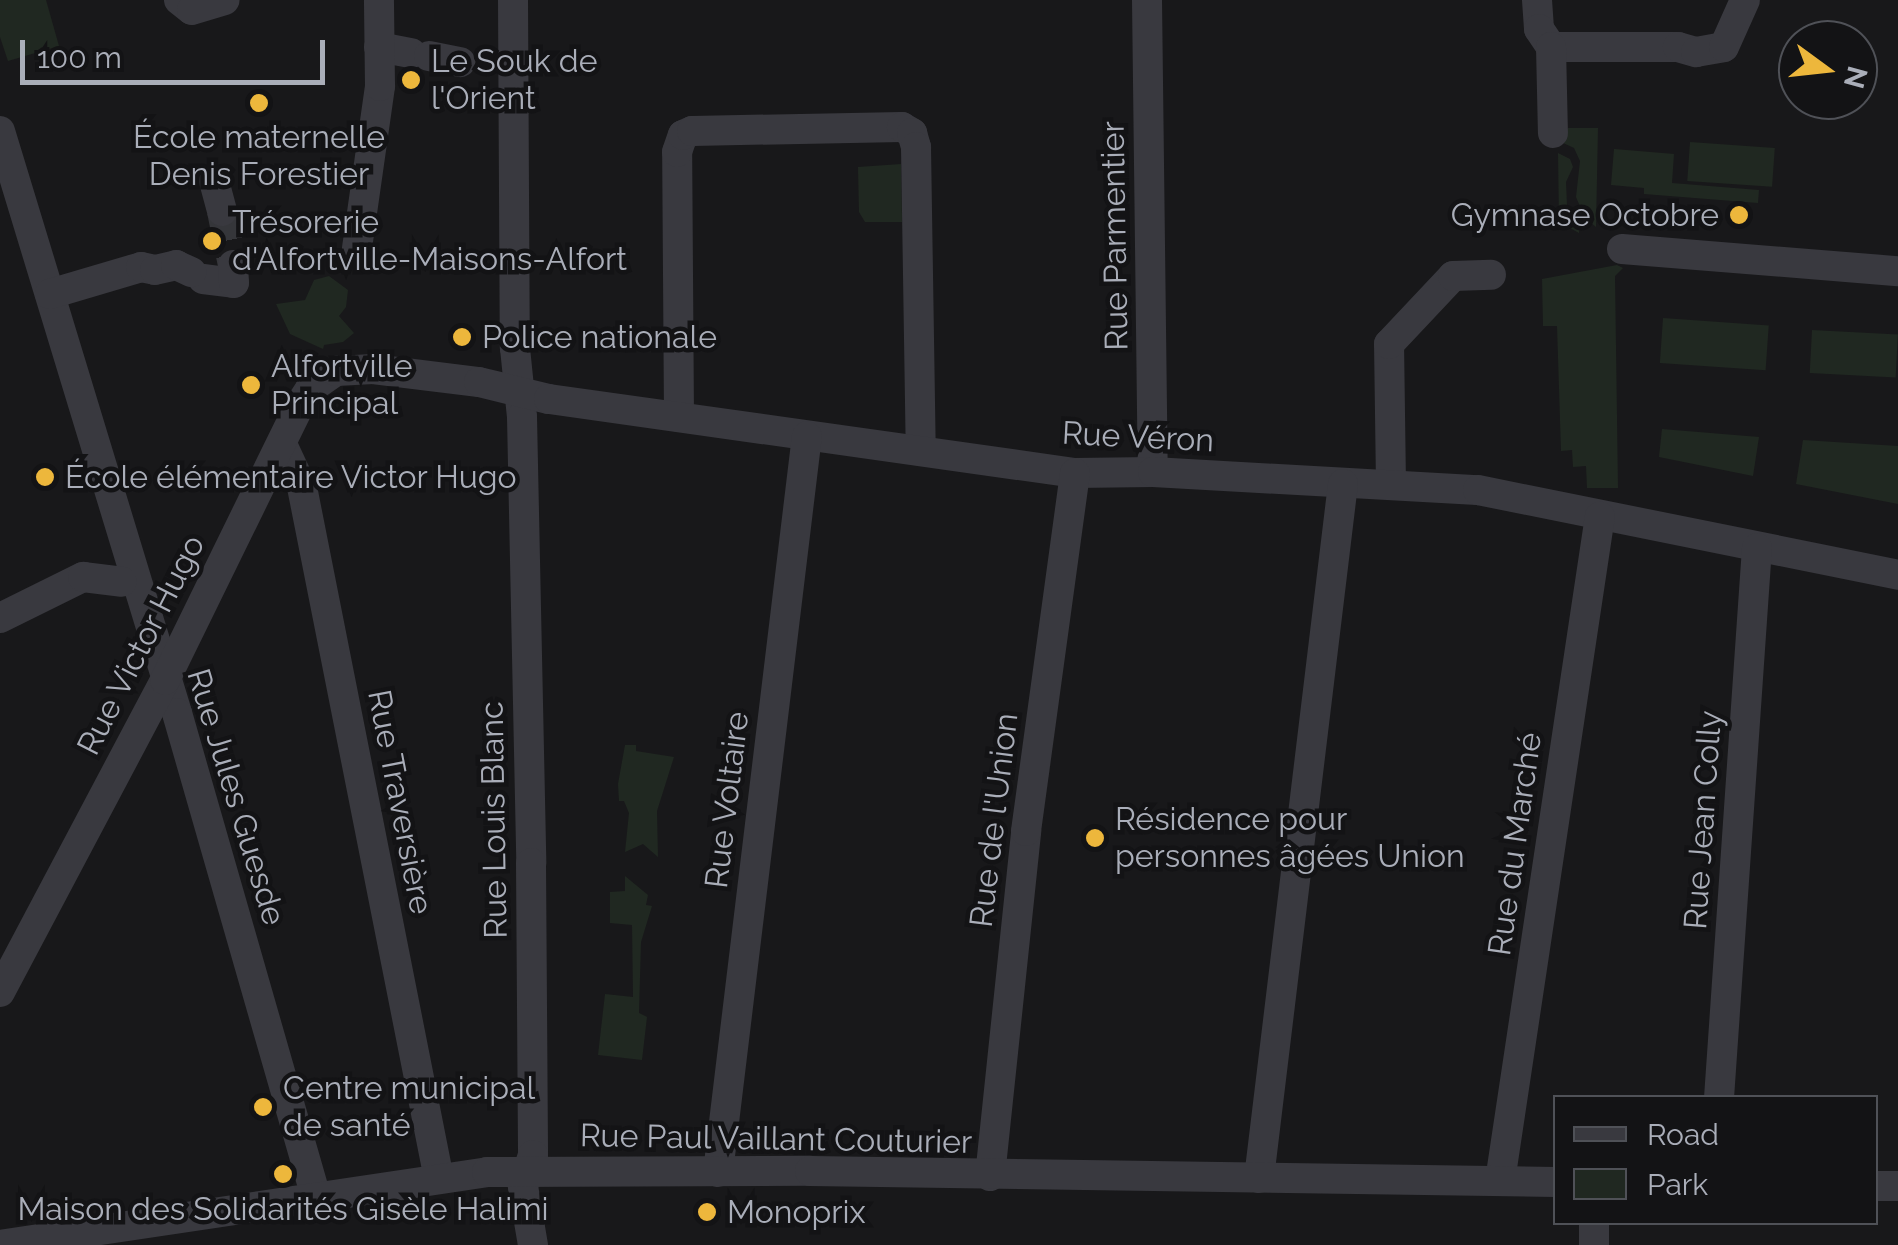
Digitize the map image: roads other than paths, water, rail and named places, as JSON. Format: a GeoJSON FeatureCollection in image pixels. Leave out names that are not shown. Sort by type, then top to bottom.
{"type":"FeatureCollection","features":[{"type":"Feature","properties":{"kind":"street"},"geometry":{"type":"LineString","coordinates":[[179,0],[192,10],[225,0]]}},
{"type":"Feature","properties":{"kind":"street"},"geometry":{"type":"LineString","coordinates":[[357,248],[380,86],[379,0]]}},
{"type":"Feature","properties":{"kind":"street","name":"Rue Louis Blanc"},"geometry":{"type":"LineString","coordinates":[[513,0],[531,863],[532,1155],[523,1186],[533,1245]]}},
{"type":"Feature","properties":{"kind":"street","name":"Rue Parmentier"},"geometry":{"type":"LineString","coordinates":[[1147,0],[1154,472]]}},
{"type":"Feature","properties":{"kind":"street"},"geometry":{"type":"LineString","coordinates":[[1538,0],[1539,29],[1551,48],[1553,133]]}},
{"type":"Feature","properties":{"kind":"street"},"geometry":{"type":"LineString","coordinates":[[1551,48],[1715,51],[1730,41],[1745,0]]}},
{"type":"Feature","properties":{"kind":"street"},"geometry":{"type":"LineString","coordinates":[[379,47],[460,62]]}},
{"type":"Feature","properties":{"kind":"street"},"geometry":{"type":"LineString","coordinates":[[679,417],[677,162],[683,135],[692,131],[902,127],[912,133],[916,147],[921,450]]}},
{"type":"Feature","properties":{"kind":"street","name":"Rue Jules Guesde"},"geometry":{"type":"LineString","coordinates":[[0,131],[316,1197]]}},
{"type":"Feature","properties":{"kind":"street"},"geometry":{"type":"LineString","coordinates":[[214,181],[222,211]]}},
{"type":"Feature","properties":{"kind":"street"},"geometry":{"type":"LineString","coordinates":[[1622,249],[1898,270]]}},
{"type":"Feature","properties":{"kind":"street"},"geometry":{"type":"LineString","coordinates":[[50,294],[141,267],[156,270],[176,265],[197,276],[234,283],[233,265]]}},
{"type":"Feature","properties":{"kind":"street"},"geometry":{"type":"LineString","coordinates":[[1392,485],[1389,344],[1453,276],[1491,276]]}},
{"type":"Feature","properties":{"kind":"street","name":"Rue Victor Hugo"},"geometry":{"type":"LineString","coordinates":[[4,966],[165,680],[310,389],[322,378],[353,368],[373,369]]}},
{"type":"Feature","properties":{"kind":"street","name":"Rue Véron"},"geometry":{"type":"LineString","coordinates":[[373,369],[1075,473],[1154,472],[1478,490],[1898,575]]}},
{"type":"Feature","properties":{"kind":"street","name":"Rue Voltaire"},"geometry":{"type":"LineString","coordinates":[[718,1172],[807,436]]}},
{"type":"Feature","properties":{"kind":"street","name":"Rue Traversière"},"geometry":{"type":"LineString","coordinates":[[282,444],[302,487],[439,1178]]}},
{"type":"Feature","properties":{"kind":"street","name":"Rue de l'Union"},"geometry":{"type":"LineString","coordinates":[[990,1176],[1026,831],[1075,473]]}},
{"type":"Feature","properties":{"kind":"street"},"geometry":{"type":"LineString","coordinates":[[1259,1178],[1343,484]]}},
{"type":"Feature","properties":{"kind":"street","name":"Rue du Marché"},"geometry":{"type":"LineString","coordinates":[[1500,1181],[1600,516]]}},
{"type":"Feature","properties":{"kind":"street"},"geometry":{"type":"LineString","coordinates":[[0,618],[82,576],[112,548]]}},
{"type":"Feature","properties":{"kind":"street","name":"Rue Jean Colly"},"geometry":{"type":"LineString","coordinates":[[1719,1095],[1758,548]]}},
{"type":"Feature","properties":{"kind":"street"},"geometry":{"type":"LineString","coordinates":[[82,576],[122,582]]}},
{"type":"Feature","properties":{"kind":"street","name":"Rue Paul Vaillant Couturier"},"geometry":{"type":"LineString","coordinates":[[0,1244],[154,1234],[316,1197],[439,1178],[528,1171],[1553,1182]]}},
{"type":"Feature","properties":{"kind":"tunnel"},"geometry":{"type":"LineString","coordinates":[[222,211],[233,265]]}},
{"type":"Feature","properties":{"kind":"place","name":"Le Souk de l'Orient"},"geometry":{"type":"Point","coordinates":[411,80]}},
{"type":"Feature","properties":{"kind":"place","name":"École maternelle Denis Forestier"},"geometry":{"type":"Point","coordinates":[259,103]}},
{"type":"Feature","properties":{"kind":"place","name":"Gymnase Octobre"},"geometry":{"type":"Point","coordinates":[1739,215]}},
{"type":"Feature","properties":{"kind":"place","name":"Trésorerie d'Alfortville-Maisons-Alfort"},"geometry":{"type":"Point","coordinates":[212,241]}},
{"type":"Feature","properties":{"kind":"place","name":"Police nationale"},"geometry":{"type":"Point","coordinates":[462,337]}},
{"type":"Feature","properties":{"kind":"place","name":"Alfortville Principal"},"geometry":{"type":"Point","coordinates":[251,385]}},
{"type":"Feature","properties":{"kind":"place","name":"École élémentaire Victor Hugo"},"geometry":{"type":"Point","coordinates":[45,477]}},
{"type":"Feature","properties":{"kind":"place","name":"Résidence pour personnes âgées Union"},"geometry":{"type":"Point","coordinates":[1095,838]}},
{"type":"Feature","properties":{"kind":"place","name":"Centre municipal de santé"},"geometry":{"type":"Point","coordinates":[263,1107]}},
{"type":"Feature","properties":{"kind":"place","name":"Maison des Solidarités Gisèle Halimi"},"geometry":{"type":"Point","coordinates":[283,1174]}},
{"type":"Feature","properties":{"kind":"place","name":"Monoprix"},"geometry":{"type":"Point","coordinates":[707,1212]}}]}
